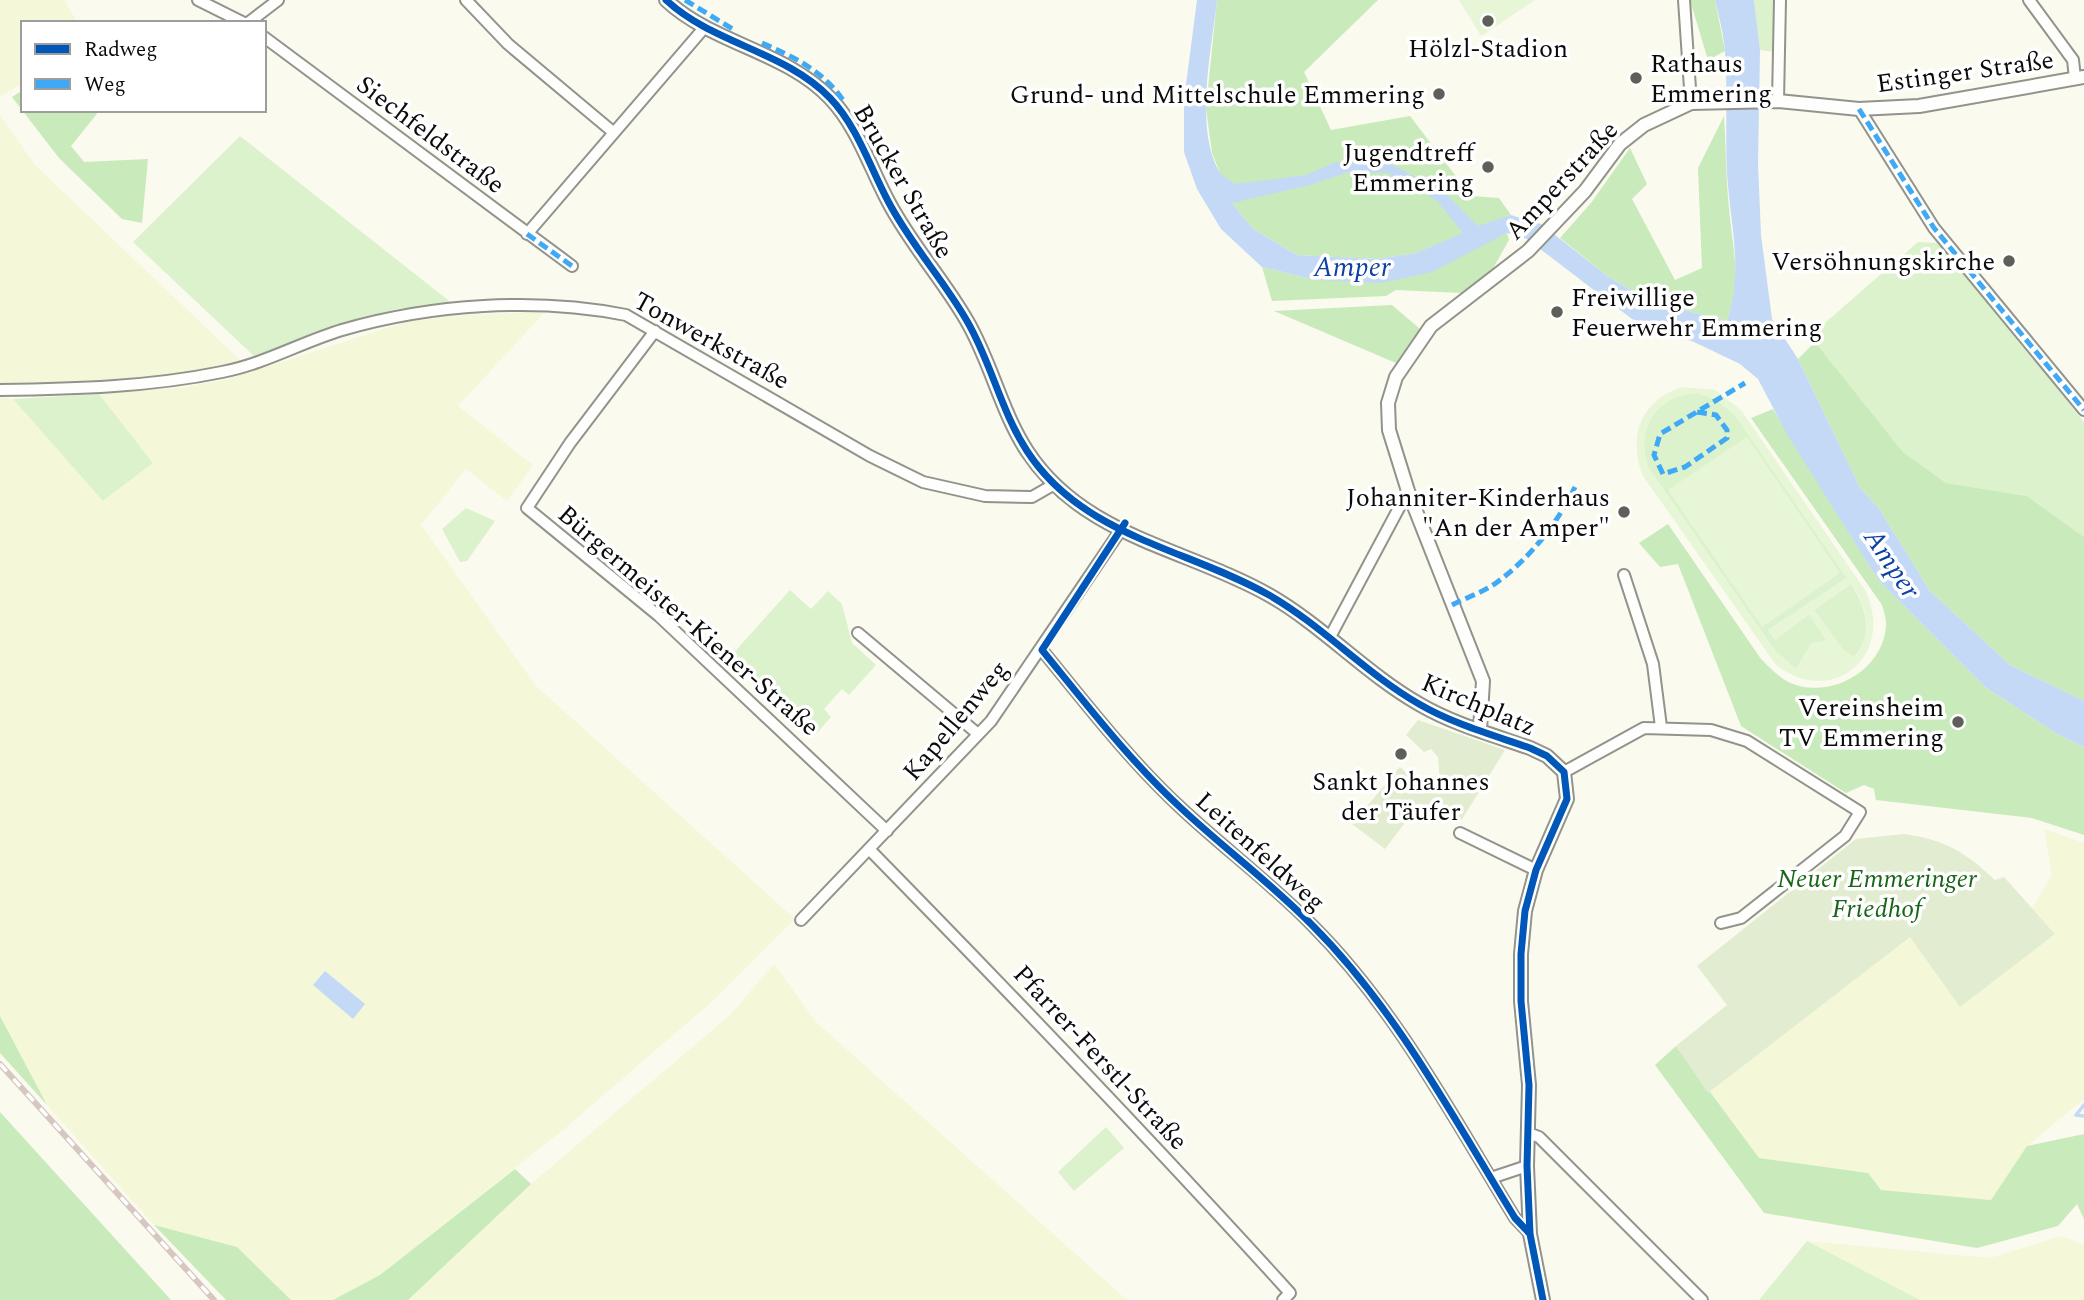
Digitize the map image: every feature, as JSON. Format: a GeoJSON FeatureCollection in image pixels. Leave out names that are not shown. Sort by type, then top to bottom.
{"type":"FeatureCollection","features":[{"type":"Feature","properties":{"kind":"street"},"geometry":{"type":"LineString","coordinates":[[198,0],[242,21]]}},
{"type":"Feature","properties":{"kind":"street"},"geometry":{"type":"LineString","coordinates":[[249,21],[278,0]]}},
{"type":"Feature","properties":{"kind":"street"},"geometry":{"type":"LineString","coordinates":[[466,0],[508,44],[613,132]]}},
{"type":"Feature","properties":{"kind":"street","name":"Brucker Straße"},"geometry":{"type":"LineString","coordinates":[[666,0],[704,28],[808,79],[831,99],[843,114],[912,244],[967,322],[1016,433],[1053,485],[1096,519],[1259,590],[1330,637],[1391,686]]}},
{"type":"Feature","properties":{"kind":"street"},"geometry":{"type":"LineString","coordinates":[[1684,0],[1691,103]]}},
{"type":"Feature","properties":{"kind":"street"},"geometry":{"type":"LineString","coordinates":[[1778,100],[1780,0]]}},
{"type":"Feature","properties":{"kind":"street","name":"Estinger Straße"},"geometry":{"type":"LineString","coordinates":[[1778,100],[1859,109],[1919,106],[2079,78],[2073,60],[2029,0]]}},
{"type":"Feature","properties":{"kind":"street"},"geometry":{"type":"LineString","coordinates":[[527,234],[704,28]]}},
{"type":"Feature","properties":{"kind":"street","name":"Siechfeldstraße"},"geometry":{"type":"LineString","coordinates":[[266,38],[572,266]]}},
{"type":"Feature","properties":{"kind":"street","name":"Amperstraße"},"geometry":{"type":"LineString","coordinates":[[1480,730],[1483,681],[1408,491],[1390,430],[1388,403],[1396,377],[1431,326],[1528,251],[1584,191],[1620,144],[1644,125],[1691,103],[1778,100]]}},
{"type":"Feature","properties":{"kind":"street"},"geometry":{"type":"LineString","coordinates":[[1859,109],[1934,228],[2084,410]]}},
{"type":"Feature","properties":{"kind":"street","name":"Tonwerkstraße"},"geometry":{"type":"LineString","coordinates":[[0,390],[139,385],[187,378],[253,363],[353,328],[400,316],[460,309],[541,306],[596,309],[626,315],[870,456],[923,482],[996,496],[1032,497],[1053,485]]}},
{"type":"Feature","properties":{"kind":"street","name":"Bürgermeister-Kiener-Straße"},"geometry":{"type":"LineString","coordinates":[[655,331],[570,443],[527,508],[659,616],[887,831]]}},
{"type":"Feature","properties":{"kind":"street"},"geometry":{"type":"LineString","coordinates":[[1330,637],[1408,491]]}},
{"type":"Feature","properties":{"kind":"street","name":"Kapellenweg"},"geometry":{"type":"LineString","coordinates":[[801,920],[978,734],[1042,649],[1121,531]]}},
{"type":"Feature","properties":{"kind":"street"},"geometry":{"type":"LineString","coordinates":[[1624,575],[1653,664],[1661,727]]}},
{"type":"Feature","properties":{"kind":"street"},"geometry":{"type":"LineString","coordinates":[[858,634],[978,734]]}},
{"type":"Feature","properties":{"kind":"street","name":"Leitenfeldweg"},"geometry":{"type":"LineString","coordinates":[[1042,649],[1121,747],[1180,808],[1313,926],[1356,976],[1405,1044],[1515,1218],[1530,1234]]}},
{"type":"Feature","properties":{"kind":"street","name":"Kirchplatz"},"geometry":{"type":"LineString","coordinates":[[1391,686],[1421,706],[1547,756],[1564,772]]}},
{"type":"Feature","properties":{"kind":"street"},"geometry":{"type":"LineString","coordinates":[[1543,1300],[1530,1234],[1527,1166],[1529,1085],[1521,1001],[1521,954],[1525,911],[1536,870],[1567,799],[1564,772],[1626,735],[1644,728],[1711,730],[1747,741],[1860,812],[1845,836],[1741,918],[1721,923]]}},
{"type":"Feature","properties":{"kind":"street"},"geometry":{"type":"LineString","coordinates":[[1461,833],[1536,870]]}},
{"type":"Feature","properties":{"kind":"street","name":"Pfarrer-Ferstl-Straße"},"geometry":{"type":"LineString","coordinates":[[869,849],[1054,1039],[1251,1250],[1290,1293],[1283,1300]]}},
{"type":"Feature","properties":{"kind":"street"},"geometry":{"type":"LineString","coordinates":[[1528,1133],[1539,1137],[1702,1300]]}},
{"type":"Feature","properties":{"kind":"street"},"geometry":{"type":"LineString","coordinates":[[1490,1178],[1527,1166]]}},
{"type":"Feature","properties":{"kind":"green space"},"geometry":{"type":"Polygon","coordinates":[[[0,0],[64,0],[77,21],[21,21],[21,84],[0,97],[0,0]]]}},
{"type":"Feature","properties":{"kind":"green space"},"geometry":{"type":"Polygon","coordinates":[[[1217,0],[1378,0],[1304,72],[1331,130],[1410,116],[1471,196],[1499,198],[1511,215],[1416,253],[1377,259],[1297,255],[1253,229],[1232,203],[1212,153],[1206,108],[1217,0]]]}},
{"type":"Feature","properties":{"kind":"green space","name":"Hölzl-Stadion"},"geometry":{"type":"Polygon","coordinates":[[[1459,0],[1535,0],[1481,36],[1459,0]]]}},
{"type":"Feature","properties":{"kind":"green space"},"geometry":{"type":"Polygon","coordinates":[[[1690,0],[1715,0],[1725,51],[1708,60],[1690,0]]]}},
{"type":"Feature","properties":{"kind":"green space"},"geometry":{"type":"Polygon","coordinates":[[[1754,0],[1775,0],[1774,52],[1760,50],[1754,0]]]}},
{"type":"Feature","properties":{"kind":"green space"},"geometry":{"type":"Polygon","coordinates":[[[21,91],[21,109],[12,97],[21,91]]]}},
{"type":"Feature","properties":{"kind":"green space"},"geometry":{"type":"Polygon","coordinates":[[[24,112],[98,112],[71,146],[84,162],[148,159],[142,223],[122,219],[59,158],[24,112]]]}},
{"type":"Feature","properties":{"kind":"green space"},"geometry":{"type":"Polygon","coordinates":[[[0,115],[35,165],[241,361],[137,380],[0,387],[0,115]]]}},
{"type":"Feature","properties":{"kind":"green space"},"geometry":{"type":"Polygon","coordinates":[[[1724,116],[1735,264],[1732,305],[1727,321],[1650,301],[1610,278],[1560,238],[1591,203],[1630,148],[1647,184],[1632,199],[1675,280],[1702,268],[1698,168],[1724,116]]]}},
{"type":"Feature","properties":{"kind":"green space"},"geometry":{"type":"Polygon","coordinates":[[[240,136],[453,304],[396,309],[340,325],[255,357],[133,242],[240,136]]]}},
{"type":"Feature","properties":{"kind":"green space"},"geometry":{"type":"Polygon","coordinates":[[[1507,233],[1509,240],[1491,272],[1462,293],[1396,290],[1386,296],[1272,301],[1262,267],[1316,280],[1507,233]]]}},
{"type":"Feature","properties":{"kind":"green space"},"geometry":{"type":"Polygon","coordinates":[[[1918,242],[1939,243],[2084,422],[2084,537],[2027,496],[1946,483],[1903,452],[1815,342],[1826,322],[1918,242]]]}},
{"type":"Feature","properties":{"kind":"green space"},"geometry":{"type":"Polygon","coordinates":[[[1392,305],[1420,329],[1396,363],[1274,311],[1392,305]]]}},
{"type":"Feature","properties":{"kind":"green space"},"geometry":{"type":"Polygon","coordinates":[[[545,312],[458,406],[533,465],[507,501],[466,469],[421,525],[536,686],[795,919],[715,999],[563,1130],[380,1275],[333,1300],[291,1300],[237,1247],[154,1225],[47,1105],[0,1016],[0,397],[13,399],[104,501],[153,463],[99,394],[187,387],[229,379],[405,322],[464,315],[545,312]]]}},
{"type":"Feature","properties":{"kind":"green space"},"geometry":{"type":"Polygon","coordinates":[[[1815,342],[1903,452],[1946,483],[2027,496],[2084,537],[2084,701],[2010,665],[1930,591],[1878,507],[1860,488],[1798,359],[1815,342]]]}},
{"type":"Feature","properties":{"kind":"green space"},"geometry":{"type":"Polygon","coordinates":[[[1683,387],[1715,390],[1741,410],[1865,590],[1872,613],[1872,635],[1866,653],[1854,668],[1838,677],[1819,681],[1798,677],[1776,665],[1643,476],[1637,447],[1641,421],[1657,400],[1683,387]],[[1697,393],[1670,400],[1652,416],[1644,440],[1648,467],[1775,651],[1796,669],[1812,643],[1827,641],[1809,614],[1775,640],[1768,630],[1847,578],[1735,415],[1715,399],[1697,393]],[[1851,584],[1814,610],[1843,650],[1854,657],[1865,640],[1866,621],[1861,601],[1851,584]]]}},
{"type":"Feature","properties":{"kind":"green space"},"geometry":{"type":"Polygon","coordinates":[[[1697,393],[1715,399],[1735,415],[1847,578],[1768,630],[1775,640],[1809,614],[1827,641],[1812,643],[1796,669],[1775,651],[1648,467],[1644,440],[1652,416],[1670,400],[1697,393]]]}},
{"type":"Feature","properties":{"kind":"green space"},"geometry":{"type":"Polygon","coordinates":[[[99,394],[153,463],[103,501],[13,399],[99,394]]]}},
{"type":"Feature","properties":{"kind":"green space"},"geometry":{"type":"Polygon","coordinates":[[[1773,409],[1879,581],[1985,687],[2057,734],[2084,747],[2084,835],[2032,818],[1876,800],[1874,789],[1864,785],[1846,793],[1741,726],[1678,564],[1660,567],[1639,543],[1668,524],[1761,659],[1781,678],[1796,685],[1826,687],[1854,677],[1876,656],[1886,627],[1882,605],[1751,418],[1773,409]]]}},
{"type":"Feature","properties":{"kind":"green space"},"geometry":{"type":"Polygon","coordinates":[[[1747,437],[1840,573],[1762,627],[1668,490],[1747,437]]]}},
{"type":"Feature","properties":{"kind":"green space"},"geometry":{"type":"Polygon","coordinates":[[[466,508],[495,521],[467,561],[460,562],[442,529],[466,508]]]}},
{"type":"Feature","properties":{"kind":"green space"},"geometry":{"type":"Polygon","coordinates":[[[1851,584],[1861,602],[1866,621],[1865,640],[1854,657],[1843,650],[1814,610],[1851,584]]]}},
{"type":"Feature","properties":{"kind":"green space"},"geometry":{"type":"Polygon","coordinates":[[[790,590],[811,609],[828,591],[842,604],[852,643],[876,665],[849,695],[842,689],[824,709],[831,717],[816,734],[730,657],[790,590]]]}},
{"type":"Feature","properties":{"kind":"green space"},"geometry":{"type":"Polygon","coordinates":[[[1418,720],[1505,750],[1459,824],[1420,803],[1385,849],[1352,824],[1400,767],[1424,789],[1433,789],[1440,782],[1438,757],[1431,749],[1424,752],[1406,735],[1418,720]]]}},
{"type":"Feature","properties":{"kind":"green space"},"geometry":{"type":"Polygon","coordinates":[[[2044,829],[2084,843],[2084,1099],[2027,1146],[1991,1200],[1881,1190],[1868,1173],[1759,1158],[1708,1093],[1910,936],[1960,1006],[2055,934],[2032,908],[2052,875],[2044,829]]]}},
{"type":"Feature","properties":{"kind":"green space","name":"Neuer Emmeringer Friedhof"},"geometry":{"type":"Polygon","coordinates":[[[1904,834],[1932,840],[1954,849],[1995,880],[2004,877],[2055,934],[1960,1007],[1910,937],[1708,1093],[1676,1046],[1727,1005],[1697,966],[1856,839],[1904,834]]]}},
{"type":"Feature","properties":{"kind":"green space"},"geometry":{"type":"Polygon","coordinates":[[[774,964],[816,1022],[1127,1300],[408,1300],[531,1184],[730,1015],[774,964]]]}},
{"type":"Feature","properties":{"kind":"green space"},"geometry":{"type":"Polygon","coordinates":[[[0,1016],[47,1105],[0,1053],[0,1016]]]}},
{"type":"Feature","properties":{"kind":"green space"},"geometry":{"type":"Polygon","coordinates":[[[1676,1046],[1759,1158],[1868,1173],[1881,1190],[1991,1200],[2027,1146],[2084,1134],[2084,1219],[2077,1204],[2058,1226],[1977,1248],[1764,1213],[1655,1065],[1676,1046]]]}},
{"type":"Feature","properties":{"kind":"green space"},"geometry":{"type":"Polygon","coordinates":[[[0,1112],[171,1300],[0,1300],[0,1112]]]}},
{"type":"Feature","properties":{"kind":"green space"},"geometry":{"type":"Polygon","coordinates":[[[1106,1127],[1124,1148],[1074,1191],[1058,1172],[1106,1127]]]}},
{"type":"Feature","properties":{"kind":"green space"},"geometry":{"type":"Polygon","coordinates":[[[515,1169],[531,1184],[408,1300],[333,1300],[380,1275],[515,1169]]]}},
{"type":"Feature","properties":{"kind":"green space"},"geometry":{"type":"Polygon","coordinates":[[[154,1225],[237,1247],[291,1300],[226,1300],[154,1225]]]}},
{"type":"Feature","properties":{"kind":"green space"},"geometry":{"type":"Polygon","coordinates":[[[2061,1236],[2084,1245],[2084,1300],[1920,1300],[1807,1241],[1990,1258],[2061,1236]]]}},
{"type":"Feature","properties":{"kind":"green space"},"geometry":{"type":"Polygon","coordinates":[[[1807,1241],[1920,1300],[1759,1300],[1807,1241]]]}},
{"type":"Feature","properties":{"kind":"water","name":"Amper"},"geometry":{"type":"Polygon","coordinates":[[[1197,0],[1217,0],[1207,87],[1207,133],[1219,171],[1235,184],[1306,175],[1336,162],[1391,164],[1445,193],[1478,226],[1511,215],[1541,224],[1610,278],[1650,301],[1727,321],[1735,283],[1735,265],[1727,172],[1725,53],[1715,0],[1754,0],[1760,50],[1758,164],[1761,235],[1772,319],[1798,359],[1860,488],[1878,507],[1930,591],[2010,665],[2084,701],[2084,747],[2057,734],[1985,687],[1879,581],[1788,436],[1758,379],[1740,364],[1694,342],[1632,319],[1527,239],[1507,233],[1432,272],[1381,283],[1316,280],[1262,267],[1221,229],[1197,189],[1184,152],[1184,100],[1197,0]],[[1349,172],[1310,185],[1232,203],[1253,229],[1297,255],[1377,259],[1416,253],[1463,233],[1437,201],[1388,173],[1349,172]]]}},
{"type":"Feature","properties":{"kind":"water"},"geometry":{"type":"Polygon","coordinates":[[[325,971],[365,1004],[353,1019],[313,985],[325,971]]]}},
{"type":"Feature","properties":{"kind":"waterway"},"geometry":{"type":"LineString","coordinates":[[2076,1115],[2084,1105]]}},
{"type":"Feature","properties":{"kind":"waterway"},"geometry":{"type":"LineString","coordinates":[[2076,1115],[2084,1116]]}},
{"type":"Feature","properties":{"kind":"railway"},"geometry":{"type":"LineString","coordinates":[[0,1064],[214,1300]]}},
{"type":"Feature","properties":{"kind":"marked path"},"geometry":{"type":"LineString","coordinates":[[685,0],[736,31]]}},
{"type":"Feature","properties":{"kind":"marked path"},"geometry":{"type":"LineString","coordinates":[[762,43],[817,72],[843,100]]}},
{"type":"Feature","properties":{"kind":"marked path"},"geometry":{"type":"LineString","coordinates":[[1859,109],[1934,228],[2084,410]]}},
{"type":"Feature","properties":{"kind":"marked path"},"geometry":{"type":"LineString","coordinates":[[527,234],[572,266]]}},
{"type":"Feature","properties":{"kind":"marked path"},"geometry":{"type":"LineString","coordinates":[[1697,412],[1716,415],[1727,430],[1727,438],[1685,467],[1663,474],[1654,455],[1660,434],[1745,383]]}},
{"type":"Feature","properties":{"kind":"marked path"},"geometry":{"type":"LineString","coordinates":[[1452,605],[1491,586],[1520,563],[1551,527],[1575,487]]}},
{"type":"Feature","properties":{"kind":"cycle path"},"geometry":{"type":"LineString","coordinates":[[666,0],[705,27],[792,69],[812,82],[840,109],[897,217],[967,321],[1018,436],[1050,480],[1077,503],[1106,522],[1237,579],[1289,607],[1380,678],[1419,704],[1459,723],[1530,748],[1547,756],[1564,772],[1567,799],[1536,870],[1525,911],[1521,954],[1521,1001],[1529,1085],[1527,1166],[1530,1234],[1543,1300]]}},
{"type":"Feature","properties":{"kind":"cycle path"},"geometry":{"type":"LineString","coordinates":[[1125,523],[1042,650],[1109,732],[1163,791],[1265,881],[1343,958],[1397,1029],[1515,1218],[1530,1234]]}},
{"type":"Feature","properties":{"kind":"place","name":"Hölzl-Stadion"},"geometry":{"type":"Point","coordinates":[1488,21]}},
{"type":"Feature","properties":{"kind":"place","name":"Rathaus Emmering"},"geometry":{"type":"Point","coordinates":[1636,78]}},
{"type":"Feature","properties":{"kind":"place","name":"Grund- und Mittelschule Emmering"},"geometry":{"type":"Point","coordinates":[1439,94]}},
{"type":"Feature","properties":{"kind":"place","name":"Jugendtreff Emmering"},"geometry":{"type":"Point","coordinates":[1488,167]}},
{"type":"Feature","properties":{"kind":"place","name":"Versöhnungskirche"},"geometry":{"type":"Point","coordinates":[2009,261]}},
{"type":"Feature","properties":{"kind":"place","name":"Freiwillige Feuerwehr Emmering"},"geometry":{"type":"Point","coordinates":[1557,312]}},
{"type":"Feature","properties":{"kind":"place","name":"Johanniter-Kinderhaus \"An der Amper\""},"geometry":{"type":"Point","coordinates":[1624,512]}},
{"type":"Feature","properties":{"kind":"place","name":"Vereinsheim TV Emmering"},"geometry":{"type":"Point","coordinates":[1958,722]}},
{"type":"Feature","properties":{"kind":"place","name":"Sankt Johannes der Täufer"},"geometry":{"type":"Point","coordinates":[1401,754]}}]}
